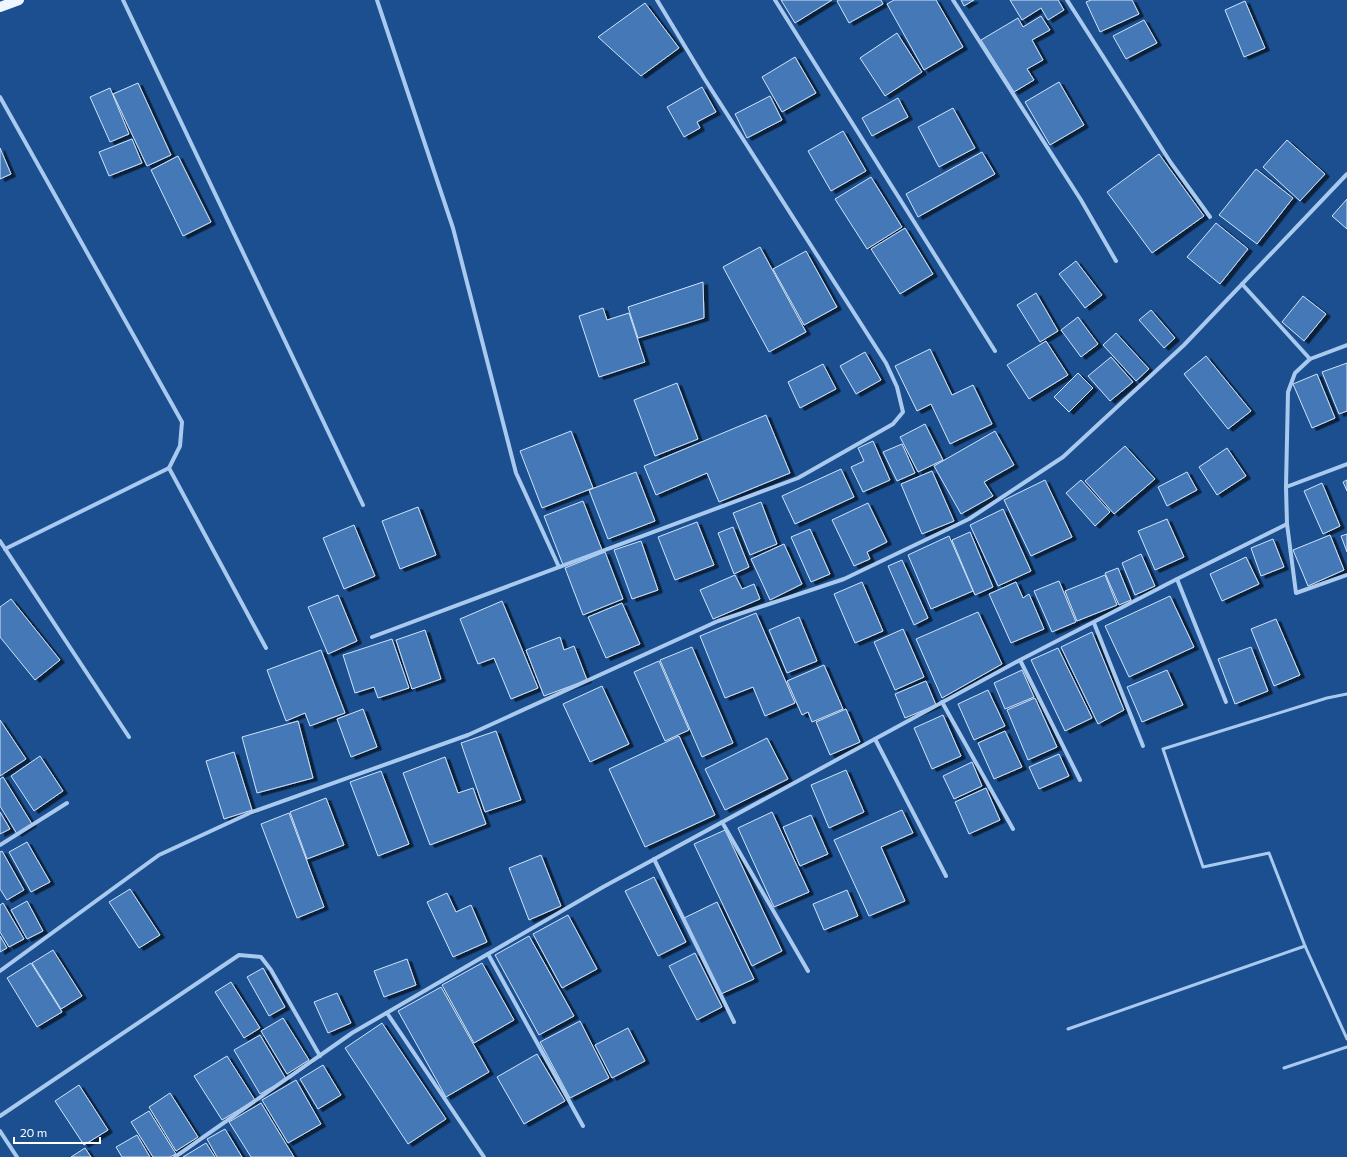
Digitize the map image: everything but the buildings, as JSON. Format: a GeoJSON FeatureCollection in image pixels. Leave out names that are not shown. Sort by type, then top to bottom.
{"type":"FeatureCollection","features":[{"type":"Feature","properties":{"kind":"main road"},"geometry":{"type":"LineString","coordinates":[[0,7],[19,0]]}},
{"type":"Feature","properties":{"kind":"street"},"geometry":{"type":"LineString","coordinates":[[123,0],[363,505]]}},
{"type":"Feature","properties":{"kind":"street"},"geometry":{"type":"LineString","coordinates":[[377,0],[453,228],[516,472],[559,567]]}},
{"type":"Feature","properties":{"kind":"street"},"geometry":{"type":"LineString","coordinates":[[372,637],[798,478],[893,424],[903,412],[897,387],[886,363],[704,78],[657,0]]}},
{"type":"Feature","properties":{"kind":"street"},"geometry":{"type":"LineString","coordinates":[[775,0],[995,351]]}},
{"type":"Feature","properties":{"kind":"street"},"geometry":{"type":"LineString","coordinates":[[953,0],[1082,200],[1116,261]]}},
{"type":"Feature","properties":{"kind":"street"},"geometry":{"type":"LineString","coordinates":[[1067,0],[1171,163],[1210,217]]}},
{"type":"Feature","properties":{"kind":"street"},"geometry":{"type":"LineString","coordinates":[[0,97],[182,422],[180,446],[169,468],[5,549]]}},
{"type":"Feature","properties":{"kind":"street"},"geometry":{"type":"LineString","coordinates":[[0,972],[159,855],[252,812],[468,735],[718,621],[844,579],[969,518],[1063,457],[1184,345],[1347,174]]}},
{"type":"Feature","properties":{"kind":"street"},"geometry":{"type":"LineString","coordinates":[[1242,284],[1310,360]]}},
{"type":"Feature","properties":{"kind":"street"},"geometry":{"type":"LineString","coordinates":[[1347,345],[1310,360],[1296,373],[1288,392],[1286,487],[1287,524],[1296,593],[1347,575]]}},
{"type":"Feature","properties":{"kind":"street"},"geometry":{"type":"LineString","coordinates":[[1286,487],[1347,464]]}},
{"type":"Feature","properties":{"kind":"street"},"geometry":{"type":"LineString","coordinates":[[169,468],[266,648]]}},
{"type":"Feature","properties":{"kind":"street"},"geometry":{"type":"LineString","coordinates":[[175,1157],[352,1033],[603,887],[1020,660],[1287,524]]}},
{"type":"Feature","properties":{"kind":"street"},"geometry":{"type":"LineString","coordinates":[[0,541],[129,738]]}},
{"type":"Feature","properties":{"kind":"street"},"geometry":{"type":"LineString","coordinates":[[1177,579],[1226,702]]}},
{"type":"Feature","properties":{"kind":"street"},"geometry":{"type":"LineString","coordinates":[[1094,622],[1143,746]]}},
{"type":"Feature","properties":{"kind":"street"},"geometry":{"type":"LineString","coordinates":[[1020,660],[1080,780]]}},
{"type":"Feature","properties":{"kind":"street"},"geometry":{"type":"LineString","coordinates":[[942,702],[1013,829]]}},
{"type":"Feature","properties":{"kind":"street"},"geometry":{"type":"LineString","coordinates":[[875,738],[946,876]]}},
{"type":"Feature","properties":{"kind":"street"},"geometry":{"type":"LineString","coordinates":[[0,846],[67,803]]}},
{"type":"Feature","properties":{"kind":"street"},"geometry":{"type":"LineString","coordinates":[[722,822],[808,971]]}},
{"type":"Feature","properties":{"kind":"street"},"geometry":{"type":"LineString","coordinates":[[654,859],[734,1022]]}},
{"type":"Feature","properties":{"kind":"street"},"geometry":{"type":"LineString","coordinates":[[488,954],[583,1126]]}},
{"type":"Feature","properties":{"kind":"street"},"geometry":{"type":"LineString","coordinates":[[0,1116],[239,955],[261,957],[271,970],[320,1056]]}},
{"type":"Feature","properties":{"kind":"street"},"geometry":{"type":"LineString","coordinates":[[387,1013],[484,1157]]}},
{"type":"Feature","properties":{"kind":"street"},"geometry":{"type":"LineString","coordinates":[[0,1131],[17,1157]]}},
{"type":"Feature","properties":{"kind":"lane"},"geometry":{"type":"LineString","coordinates":[[1347,694],[1327,698],[1163,750],[1203,867],[1269,853],[1305,946],[1347,1039]]}},
{"type":"Feature","properties":{"kind":"lane"},"geometry":{"type":"LineString","coordinates":[[1068,1029],[1305,946]]}},
{"type":"Feature","properties":{"kind":"lane"},"geometry":{"type":"LineString","coordinates":[[1284,1068],[1347,1046]]}}]}
